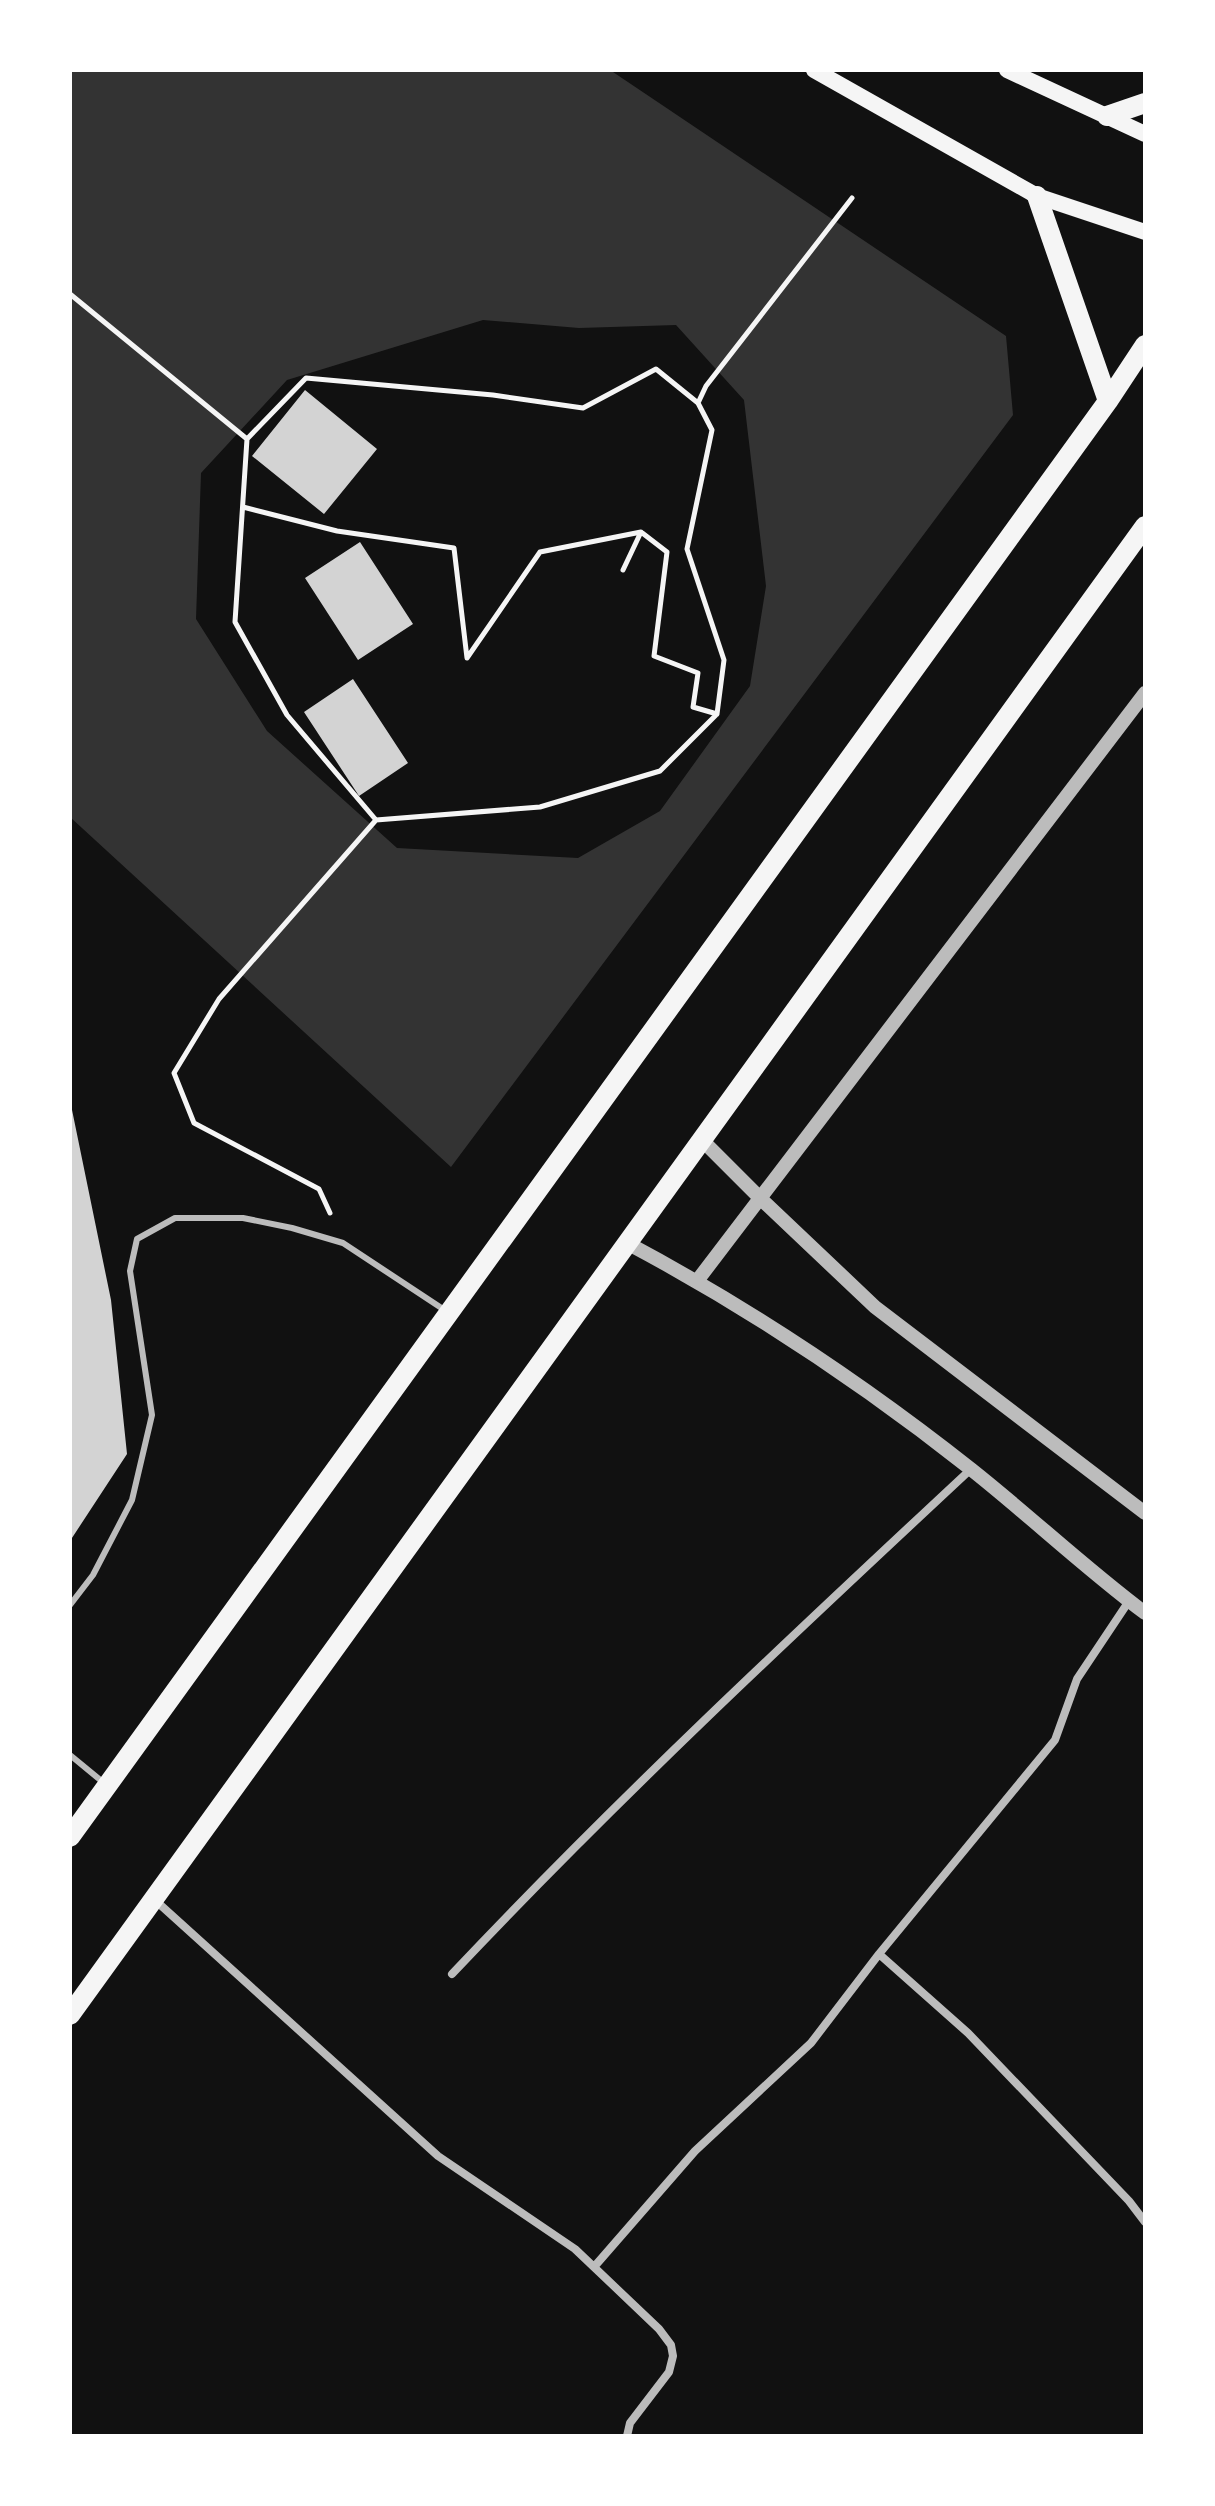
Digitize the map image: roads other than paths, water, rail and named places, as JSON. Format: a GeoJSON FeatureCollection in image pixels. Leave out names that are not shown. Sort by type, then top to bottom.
{"type":"FeatureCollection","features":[{"type":"Feature","properties":{"kind":"main road"},"geometry":{"type":"LineString","coordinates":[[814,70],[1037,196],[1145,232]]}},
{"type":"Feature","properties":{"kind":"main road"},"geometry":{"type":"LineString","coordinates":[[1007,70],[1145,134]]}},
{"type":"Feature","properties":{"kind":"main road"},"geometry":{"type":"LineString","coordinates":[[1107,116],[1145,103]]}},
{"type":"Feature","properties":{"kind":"main road"},"geometry":{"type":"LineString","coordinates":[[1037,196],[1108,401]]}},
{"type":"Feature","properties":{"kind":"main road"},"geometry":{"type":"LineString","coordinates":[[70,1837],[1108,401],[1145,345]]}},
{"type":"Feature","properties":{"kind":"main road"},"geometry":{"type":"LineString","coordinates":[[70,2015],[1145,526]]}},
{"type":"Feature","properties":{"kind":"street"},"geometry":{"type":"LineString","coordinates":[[697,1281],[1145,693]]}},
{"type":"Feature","properties":{"kind":"street"},"geometry":{"type":"LineString","coordinates":[[702,1140],[875,1307],[1145,1513]]}},
{"type":"Feature","properties":{"kind":"street"},"geometry":{"type":"LineString","coordinates":[[627,1243],[697,1281],[830,1363],[971,1469],[1145,1613]]}},
{"type":"Feature","properties":{"kind":"street"},"geometry":{"type":"LineString","coordinates":[[452,1974],[555,1865],[709,1714],[971,1469]]}},
{"type":"Feature","properties":{"kind":"street"},"geometry":{"type":"LineString","coordinates":[[594,2267],[695,2151],[811,2043],[879,1954],[1055,1740],[1077,1679],[1129,1601]]}},
{"type":"Feature","properties":{"kind":"street"},"geometry":{"type":"LineString","coordinates":[[154,1899],[438,2156],[575,2249],[659,2329],[671,2345],[673,2356],[669,2372],[630,2423],[627,2436]]}},
{"type":"Feature","properties":{"kind":"street"},"geometry":{"type":"LineString","coordinates":[[879,1954],[968,2033],[1129,2201],[1145,2222]]}},
{"type":"Feature","properties":{"kind":"lane"},"geometry":{"type":"LineString","coordinates":[[70,1605],[93,1575],[132,1500],[152,1415],[130,1271],[137,1239],[175,1218],[243,1218],[292,1228],[343,1243],[449,1313]]}},
{"type":"Feature","properties":{"kind":"lane"},"geometry":{"type":"LineString","coordinates":[[70,1755],[107,1785]]}}]}
